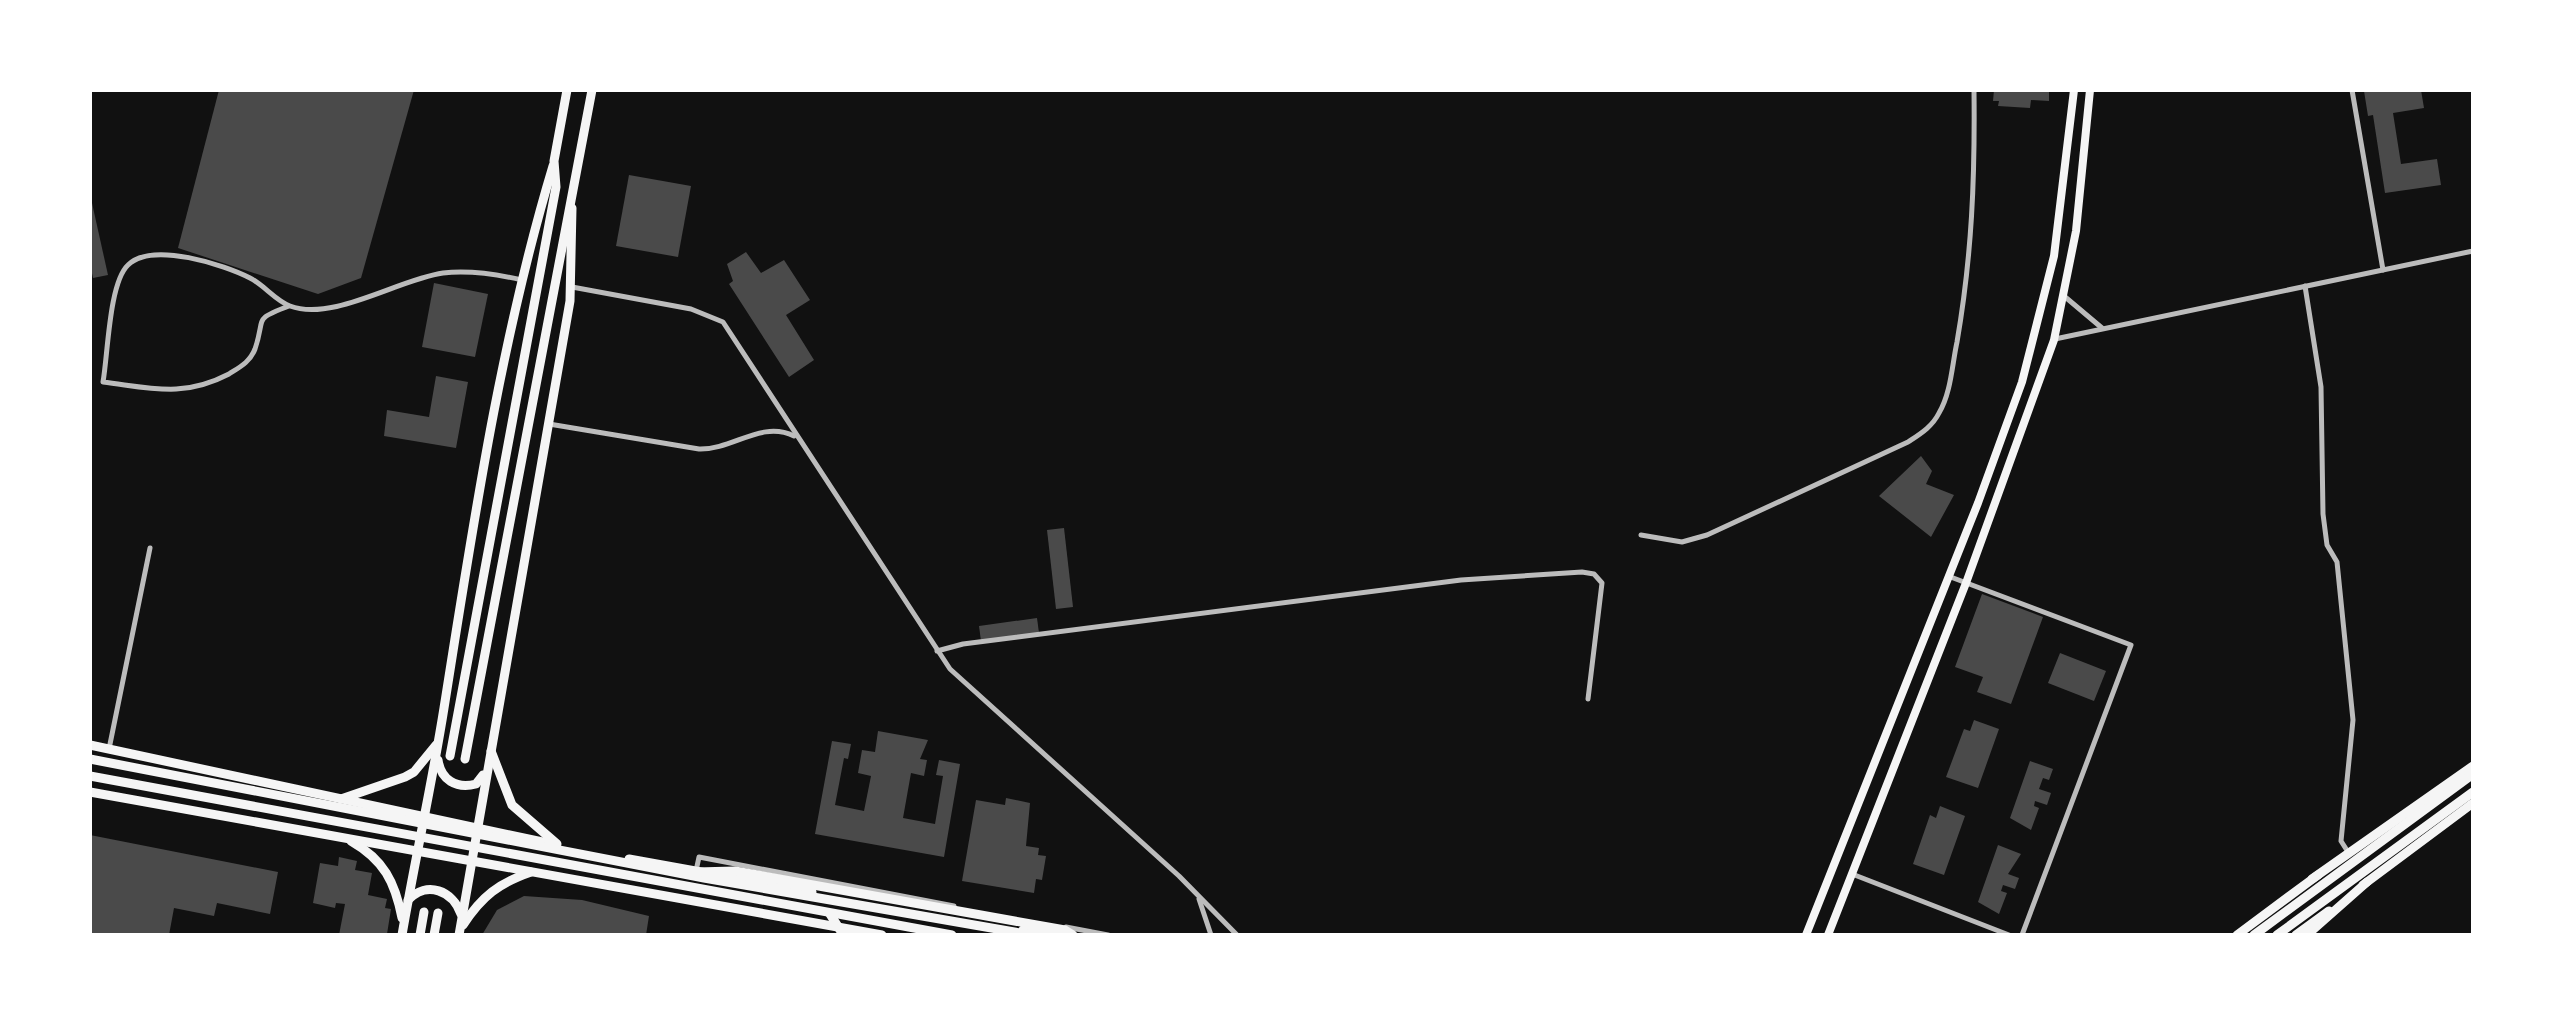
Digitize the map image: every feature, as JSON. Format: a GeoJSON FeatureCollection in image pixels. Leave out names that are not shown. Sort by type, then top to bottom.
{"type":"FeatureCollection","features":[{"type":"Feature","properties":{"kind":"main road"},"geometry":{"type":"LineString","coordinates":[[403,931],[439,742],[482,472],[522,280],[554,161],[567,90]]}},
{"type":"Feature","properties":{"kind":"main road"},"geometry":{"type":"LineString","coordinates":[[465,759],[592,90]]}},
{"type":"Feature","properties":{"kind":"main road"},"geometry":{"type":"LineString","coordinates":[[1806,935],[2002,439],[2035,340],[2056,244],[2074,90]]}},
{"type":"Feature","properties":{"kind":"main road"},"geometry":{"type":"LineString","coordinates":[[1828,935],[1966,583],[2054,340],[2076,231],[2090,90]]}},
{"type":"Feature","properties":{"kind":"main road"},"geometry":{"type":"LineString","coordinates":[[450,756],[556,187],[554,161]]}},
{"type":"Feature","properties":{"kind":"main road"},"geometry":{"type":"LineString","coordinates":[[460,933],[572,287],[572,192]]}},
{"type":"Feature","properties":{"kind":"main road"},"geometry":{"type":"LineString","coordinates":[[338,800],[386,785],[414,772],[439,742]]}},
{"type":"Feature","properties":{"kind":"main road"},"geometry":{"type":"LineString","coordinates":[[90,745],[559,846],[1053,935]]}},
{"type":"Feature","properties":{"kind":"main road"},"geometry":{"type":"LineString","coordinates":[[490,747],[512,805],[559,846]]}},
{"type":"Feature","properties":{"kind":"main road"},"geometry":{"type":"LineString","coordinates":[[437,753],[441,773],[457,785],[476,784],[487,770]]}},
{"type":"Feature","properties":{"kind":"main road"},"geometry":{"type":"LineString","coordinates":[[90,759],[704,878],[1032,935]]}},
{"type":"Feature","properties":{"kind":"main road"},"geometry":{"type":"LineString","coordinates":[[2237,935],[2473,764]]}},
{"type":"Feature","properties":{"kind":"main road"},"geometry":{"type":"LineString","coordinates":[[2312,879],[2473,764]]}},
{"type":"Feature","properties":{"kind":"main road"},"geometry":{"type":"LineString","coordinates":[[2254,935],[2473,774]]}},
{"type":"Feature","properties":{"kind":"main road"},"geometry":{"type":"LineString","coordinates":[[90,776],[952,935]]}},
{"type":"Feature","properties":{"kind":"main road"},"geometry":{"type":"LineString","coordinates":[[90,792],[882,935]]}},
{"type":"Feature","properties":{"kind":"main road"},"geometry":{"type":"LineString","coordinates":[[2277,935],[2473,792]]}},
{"type":"Feature","properties":{"kind":"main road"},"geometry":{"type":"LineString","coordinates":[[2296,935],[2473,803]]}},
{"type":"Feature","properties":{"kind":"main road"},"geometry":{"type":"LineString","coordinates":[[345,837],[379,861],[391,876],[403,931]]}},
{"type":"Feature","properties":{"kind":"main road"},"geometry":{"type":"LineString","coordinates":[[460,933],[489,893],[502,883],[535,871]]}},
{"type":"Feature","properties":{"kind":"main road"},"geometry":{"type":"LineString","coordinates":[[696,872],[735,871],[1065,930],[1073,935]]}},
{"type":"Feature","properties":{"kind":"main road"},"geometry":{"type":"LineString","coordinates":[[2307,935],[2367,882]]}},
{"type":"Feature","properties":{"kind":"main road"},"geometry":{"type":"LineString","coordinates":[[408,900],[423,891],[444,891],[454,898],[462,917]]}},
{"type":"Feature","properties":{"kind":"main road"},"geometry":{"type":"LineString","coordinates":[[420,935],[424,912]]}},
{"type":"Feature","properties":{"kind":"main road"},"geometry":{"type":"LineString","coordinates":[[434,935],[438,913]]}},
{"type":"Feature","properties":{"kind":"main road"},"geometry":{"type":"LineString","coordinates":[[830,914],[842,933],[852,935]]}},
{"type":"Feature","properties":{"kind":"street"},"geometry":{"type":"LineString","coordinates":[[1641,535],[1682,542],[1707,535],[1908,442],[1931,424],[1948,389],[1970,269],[1976,187],[1974,90]]}},
{"type":"Feature","properties":{"kind":"street"},"geometry":{"type":"LineString","coordinates":[[2352,90],[2383,271]]}},
{"type":"Feature","properties":{"kind":"street"},"geometry":{"type":"LineString","coordinates":[[2054,340],[2473,251]]}},
{"type":"Feature","properties":{"kind":"street"},"geometry":{"type":"LineString","coordinates":[[289,306],[251,278],[210,262],[149,255],[129,263],[119,279],[103,382],[158,390],[207,385],[248,362],[255,348],[258,324],[265,315],[289,306],[313,309],[349,302],[443,273],[491,273],[522,280]]}},
{"type":"Feature","properties":{"kind":"street"},"geometry":{"type":"LineString","coordinates":[[2305,286],[2321,387],[2323,514],[2327,545],[2337,562],[2352,711],[2353,744],[2341,841],[2348,852]]}},
{"type":"Feature","properties":{"kind":"street"},"geometry":{"type":"LineString","coordinates":[[572,287],[691,309],[723,322],[794,436],[937,651],[958,677],[1198,895],[1237,935]]}},
{"type":"Feature","properties":{"kind":"street"},"geometry":{"type":"LineString","coordinates":[[2064,296],[2103,328]]}},
{"type":"Feature","properties":{"kind":"street"},"geometry":{"type":"LineString","coordinates":[[549,424],[699,449],[720,448],[768,430],[794,436]]}},
{"type":"Feature","properties":{"kind":"street"},"geometry":{"type":"LineString","coordinates":[[109,749],[150,548]]}},
{"type":"Feature","properties":{"kind":"street"},"geometry":{"type":"LineString","coordinates":[[937,651],[963,644],[1461,580],[1582,572],[1594,574],[1602,583],[1588,699]]}},
{"type":"Feature","properties":{"kind":"street"},"geometry":{"type":"LineString","coordinates":[[1948,576],[2131,645],[2022,935]]}},
{"type":"Feature","properties":{"kind":"street"},"geometry":{"type":"LineString","coordinates":[[696,872],[699,857],[1108,935]]}},
{"type":"Feature","properties":{"kind":"street"},"geometry":{"type":"LineString","coordinates":[[1852,874],[2009,935]]}},
{"type":"Feature","properties":{"kind":"street"},"geometry":{"type":"LineString","coordinates":[[1198,895],[1211,935]]}},
{"type":"Feature","properties":{"kind":"building"},"geometry":{"type":"Polygon","coordinates":[[[219,90],[414,90],[361,278],[318,294],[178,248],[219,90]]]}},
{"type":"Feature","properties":{"kind":"building"},"geometry":{"type":"Polygon","coordinates":[[[1994,90],[2049,90],[2049,101],[2031,100],[2030,108],[1998,106],[1999,101],[1993,101],[1994,90]]]}},
{"type":"Feature","properties":{"kind":"building"},"geometry":{"type":"Polygon","coordinates":[[[2421,90],[2424,108],[2393,113],[2401,164],[2437,159],[2441,185],[2385,193],[2373,115],[2368,116],[2364,91],[2421,90]]]}},
{"type":"Feature","properties":{"kind":"building"},"geometry":{"type":"Polygon","coordinates":[[[629,175],[691,186],[678,257],[616,246],[629,175]]]}},
{"type":"Feature","properties":{"kind":"building"},"geometry":{"type":"Polygon","coordinates":[[[90,194],[108,275],[93,278],[90,264],[90,194]]]}},
{"type":"Feature","properties":{"kind":"building"},"geometry":{"type":"Polygon","coordinates":[[[746,252],[761,273],[784,260],[810,300],[786,315],[814,360],[789,377],[729,284],[733,281],[727,264],[746,252]]]}},
{"type":"Feature","properties":{"kind":"building"},"geometry":{"type":"Polygon","coordinates":[[[434,283],[488,294],[475,357],[422,347],[434,283]]]}},
{"type":"Feature","properties":{"kind":"building"},"geometry":{"type":"Polygon","coordinates":[[[436,376],[468,382],[456,448],[384,436],[387,410],[429,417],[436,376]]]}},
{"type":"Feature","properties":{"kind":"building"},"geometry":{"type":"Polygon","coordinates":[[[1921,456],[1932,471],[1926,484],[1954,495],[1931,537],[1879,496],[1921,456]]]}},
{"type":"Feature","properties":{"kind":"building"},"geometry":{"type":"Polygon","coordinates":[[[1064,528],[1073,607],[1056,609],[1047,530],[1064,528]]]}},
{"type":"Feature","properties":{"kind":"building"},"geometry":{"type":"Polygon","coordinates":[[[1982,594],[2043,617],[2011,704],[1977,692],[1983,677],[1955,667],[1982,594]]]}},
{"type":"Feature","properties":{"kind":"building"},"geometry":{"type":"Polygon","coordinates":[[[1037,618],[1039,633],[981,641],[979,626],[1037,618]]]}},
{"type":"Feature","properties":{"kind":"building"},"geometry":{"type":"Polygon","coordinates":[[[2060,653],[2106,671],[2094,701],[2048,683],[2060,653]]]}},
{"type":"Feature","properties":{"kind":"building"},"geometry":{"type":"Polygon","coordinates":[[[1974,720],[1999,729],[1978,788],[1946,777],[1964,729],[1970,731],[1974,720]]]}},
{"type":"Feature","properties":{"kind":"building"},"geometry":{"type":"Polygon","coordinates":[[[878,731],[928,740],[920,759],[927,760],[924,776],[911,773],[903,818],[935,824],[943,776],[936,775],[939,760],[960,764],[944,857],[815,834],[832,741],[851,744],[848,759],[844,758],[835,805],[864,811],[871,776],[858,773],[862,750],[875,752],[878,731]]]}},
{"type":"Feature","properties":{"kind":"building"},"geometry":{"type":"Polygon","coordinates":[[[2030,761],[2053,769],[2049,780],[2043,778],[2039,789],[2051,793],[2047,805],[2035,801],[2034,806],[2039,808],[2031,830],[2010,818],[2030,761]]]}},
{"type":"Feature","properties":{"kind":"building"},"geometry":{"type":"Polygon","coordinates":[[[1006,798],[1030,803],[1026,846],[1039,848],[1038,855],[1046,856],[1042,880],[1036,879],[1034,893],[962,881],[976,800],[1005,805],[1006,798]]]}},
{"type":"Feature","properties":{"kind":"building"},"geometry":{"type":"Polygon","coordinates":[[[1940,806],[1965,816],[1944,875],[1913,864],[1930,815],[1936,818],[1940,806]]]}},
{"type":"Feature","properties":{"kind":"building"},"geometry":{"type":"Polygon","coordinates":[[[90,835],[278,872],[270,914],[217,903],[214,916],[174,908],[169,935],[90,935],[90,835]]]}},
{"type":"Feature","properties":{"kind":"building"},"geometry":{"type":"Polygon","coordinates":[[[1998,845],[2021,854],[2008,874],[2019,878],[2015,889],[2003,885],[2001,891],[2007,893],[1999,914],[1978,902],[1998,845]]]}},
{"type":"Feature","properties":{"kind":"building"},"geometry":{"type":"Polygon","coordinates":[[[339,857],[357,861],[355,870],[372,873],[368,895],[387,899],[385,908],[391,909],[387,934],[339,935],[345,904],[336,903],[335,908],[313,903],[320,863],[338,866],[339,857]]]}},
{"type":"Feature","properties":{"kind":"building"},"geometry":{"type":"Polygon","coordinates":[[[524,896],[582,900],[649,916],[646,935],[482,935],[497,910],[524,896]]]}}]}
